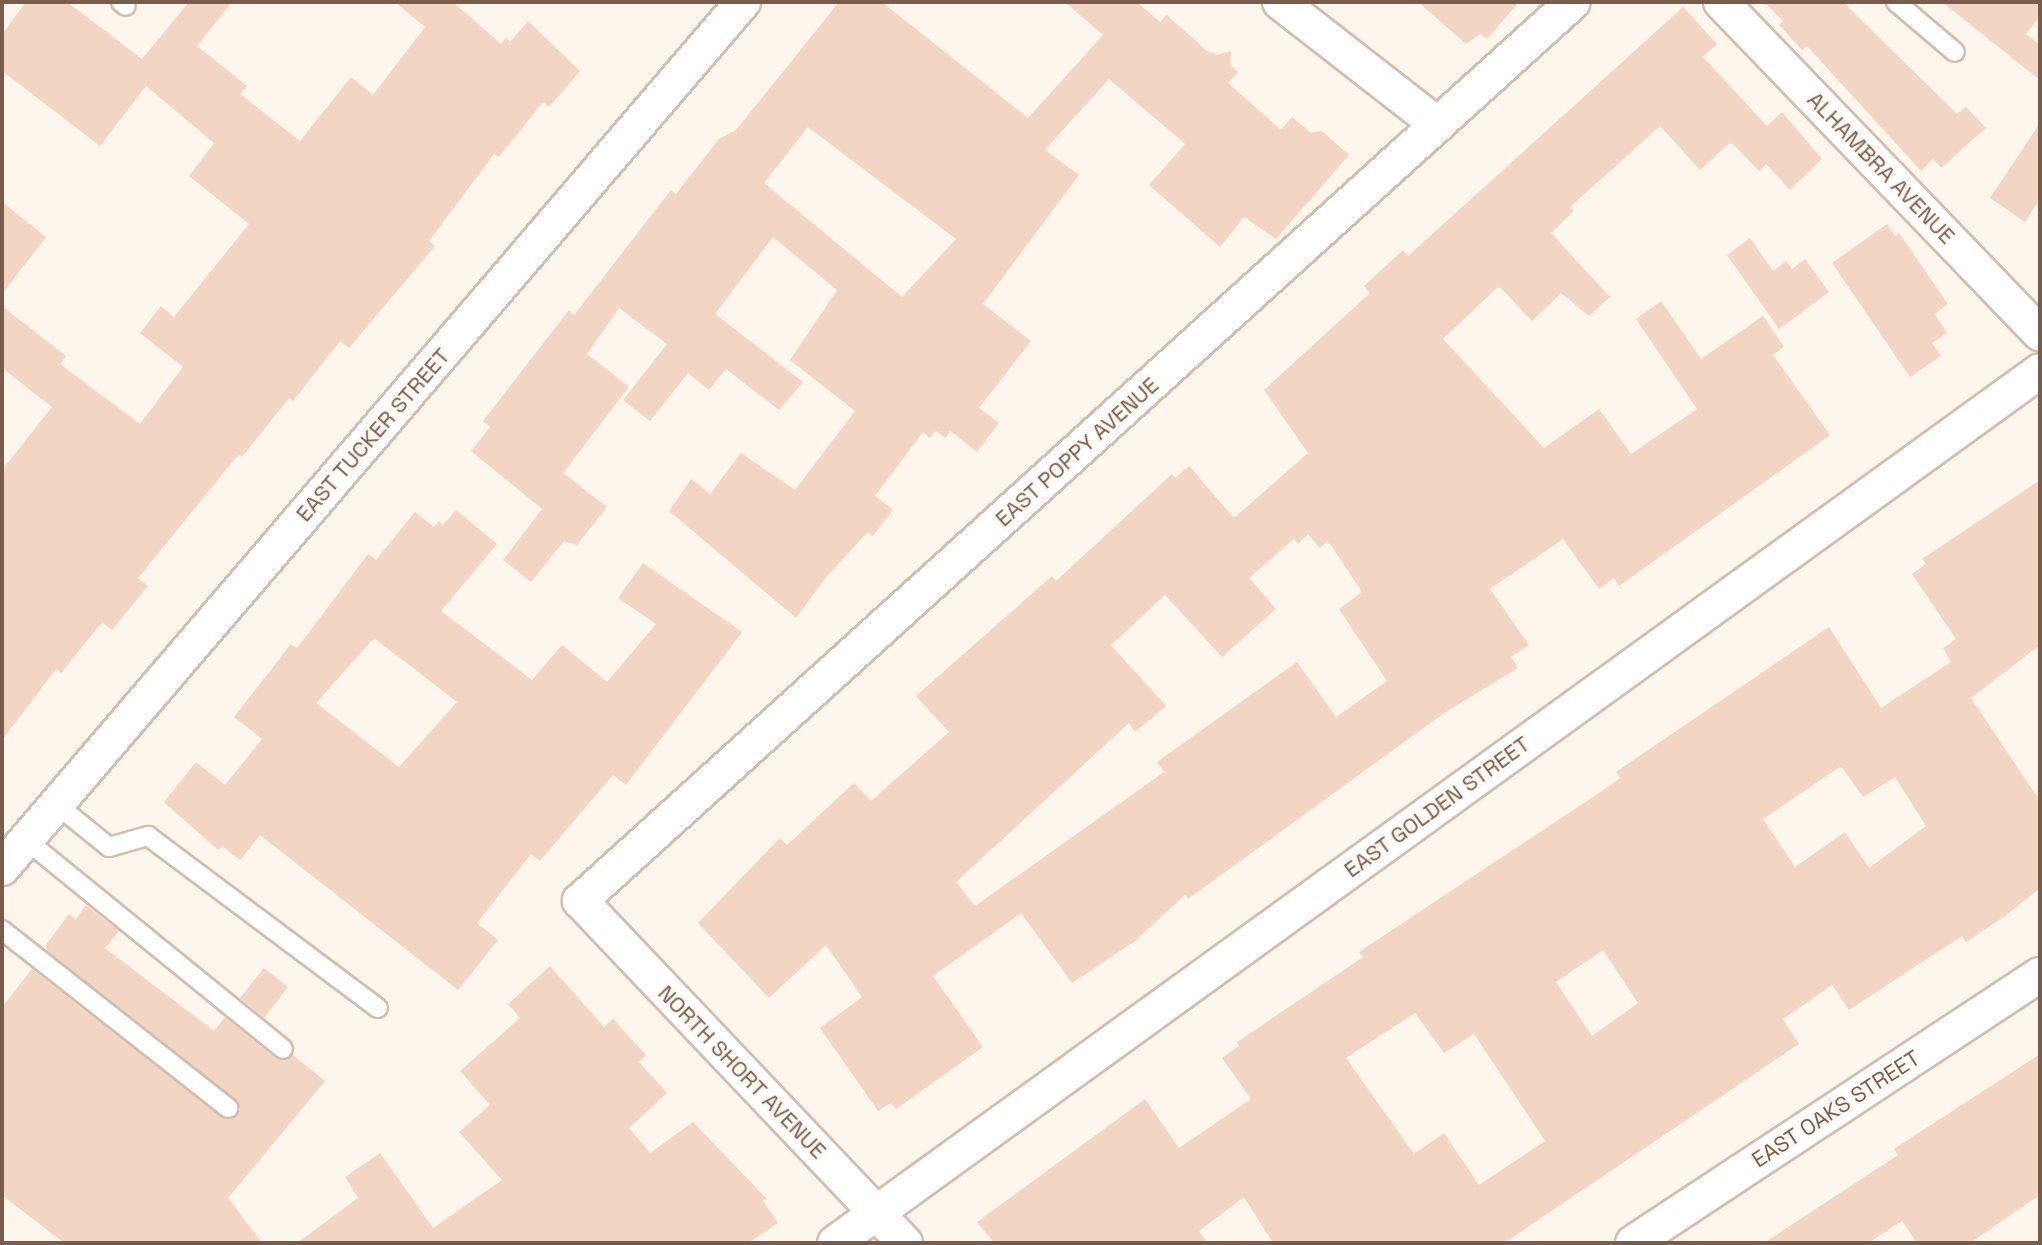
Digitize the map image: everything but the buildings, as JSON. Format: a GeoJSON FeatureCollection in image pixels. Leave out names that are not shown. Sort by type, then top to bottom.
{"type":"FeatureCollection","features":[{"type":"Feature","properties":{"kind":"street","name":"EAST TUCKER STREET"},"geometry":{"type":"LineString","coordinates":[[2,868],[743,2]]}},
{"type":"Feature","properties":{"kind":"street"},"geometry":{"type":"LineString","coordinates":[[1280,2],[1438,125]]}},
{"type":"Feature","properties":{"kind":"street","name":"EAST POPPY AVENUE"},"geometry":{"type":"LineString","coordinates":[[580,901],[1573,2]]}},
{"type":"Feature","properties":{"kind":"street","name":"ALHAMBRA AVENUE"},"geometry":{"type":"LineString","coordinates":[[1721,2],[2040,334]]}},
{"type":"Feature","properties":{"kind":"street","name":"EAST GOLDEN STREET"},"geometry":{"type":"LineString","coordinates":[[835,1243],[2040,371]]}},
{"type":"Feature","properties":{"kind":"street","name":"NORTH SHORT AVENUE"},"geometry":{"type":"LineString","coordinates":[[580,901],[905,1243]]}},
{"type":"Feature","properties":{"kind":"street","name":"EAST OAKS STREET"},"geometry":{"type":"LineString","coordinates":[[1633,1243],[2040,975]]}},
{"type":"Feature","properties":{"kind":"lane"},"geometry":{"type":"LineString","coordinates":[[1896,2],[1955,52]]}},
{"type":"Feature","properties":{"kind":"lane"},"geometry":{"type":"LineString","coordinates":[[56,804],[109,847],[148,836],[378,1008]]}},
{"type":"Feature","properties":{"kind":"lane"},"geometry":{"type":"LineString","coordinates":[[26,840],[283,1049]]}},
{"type":"Feature","properties":{"kind":"lane"},"geometry":{"type":"LineString","coordinates":[[2,930],[228,1108]]}}]}
